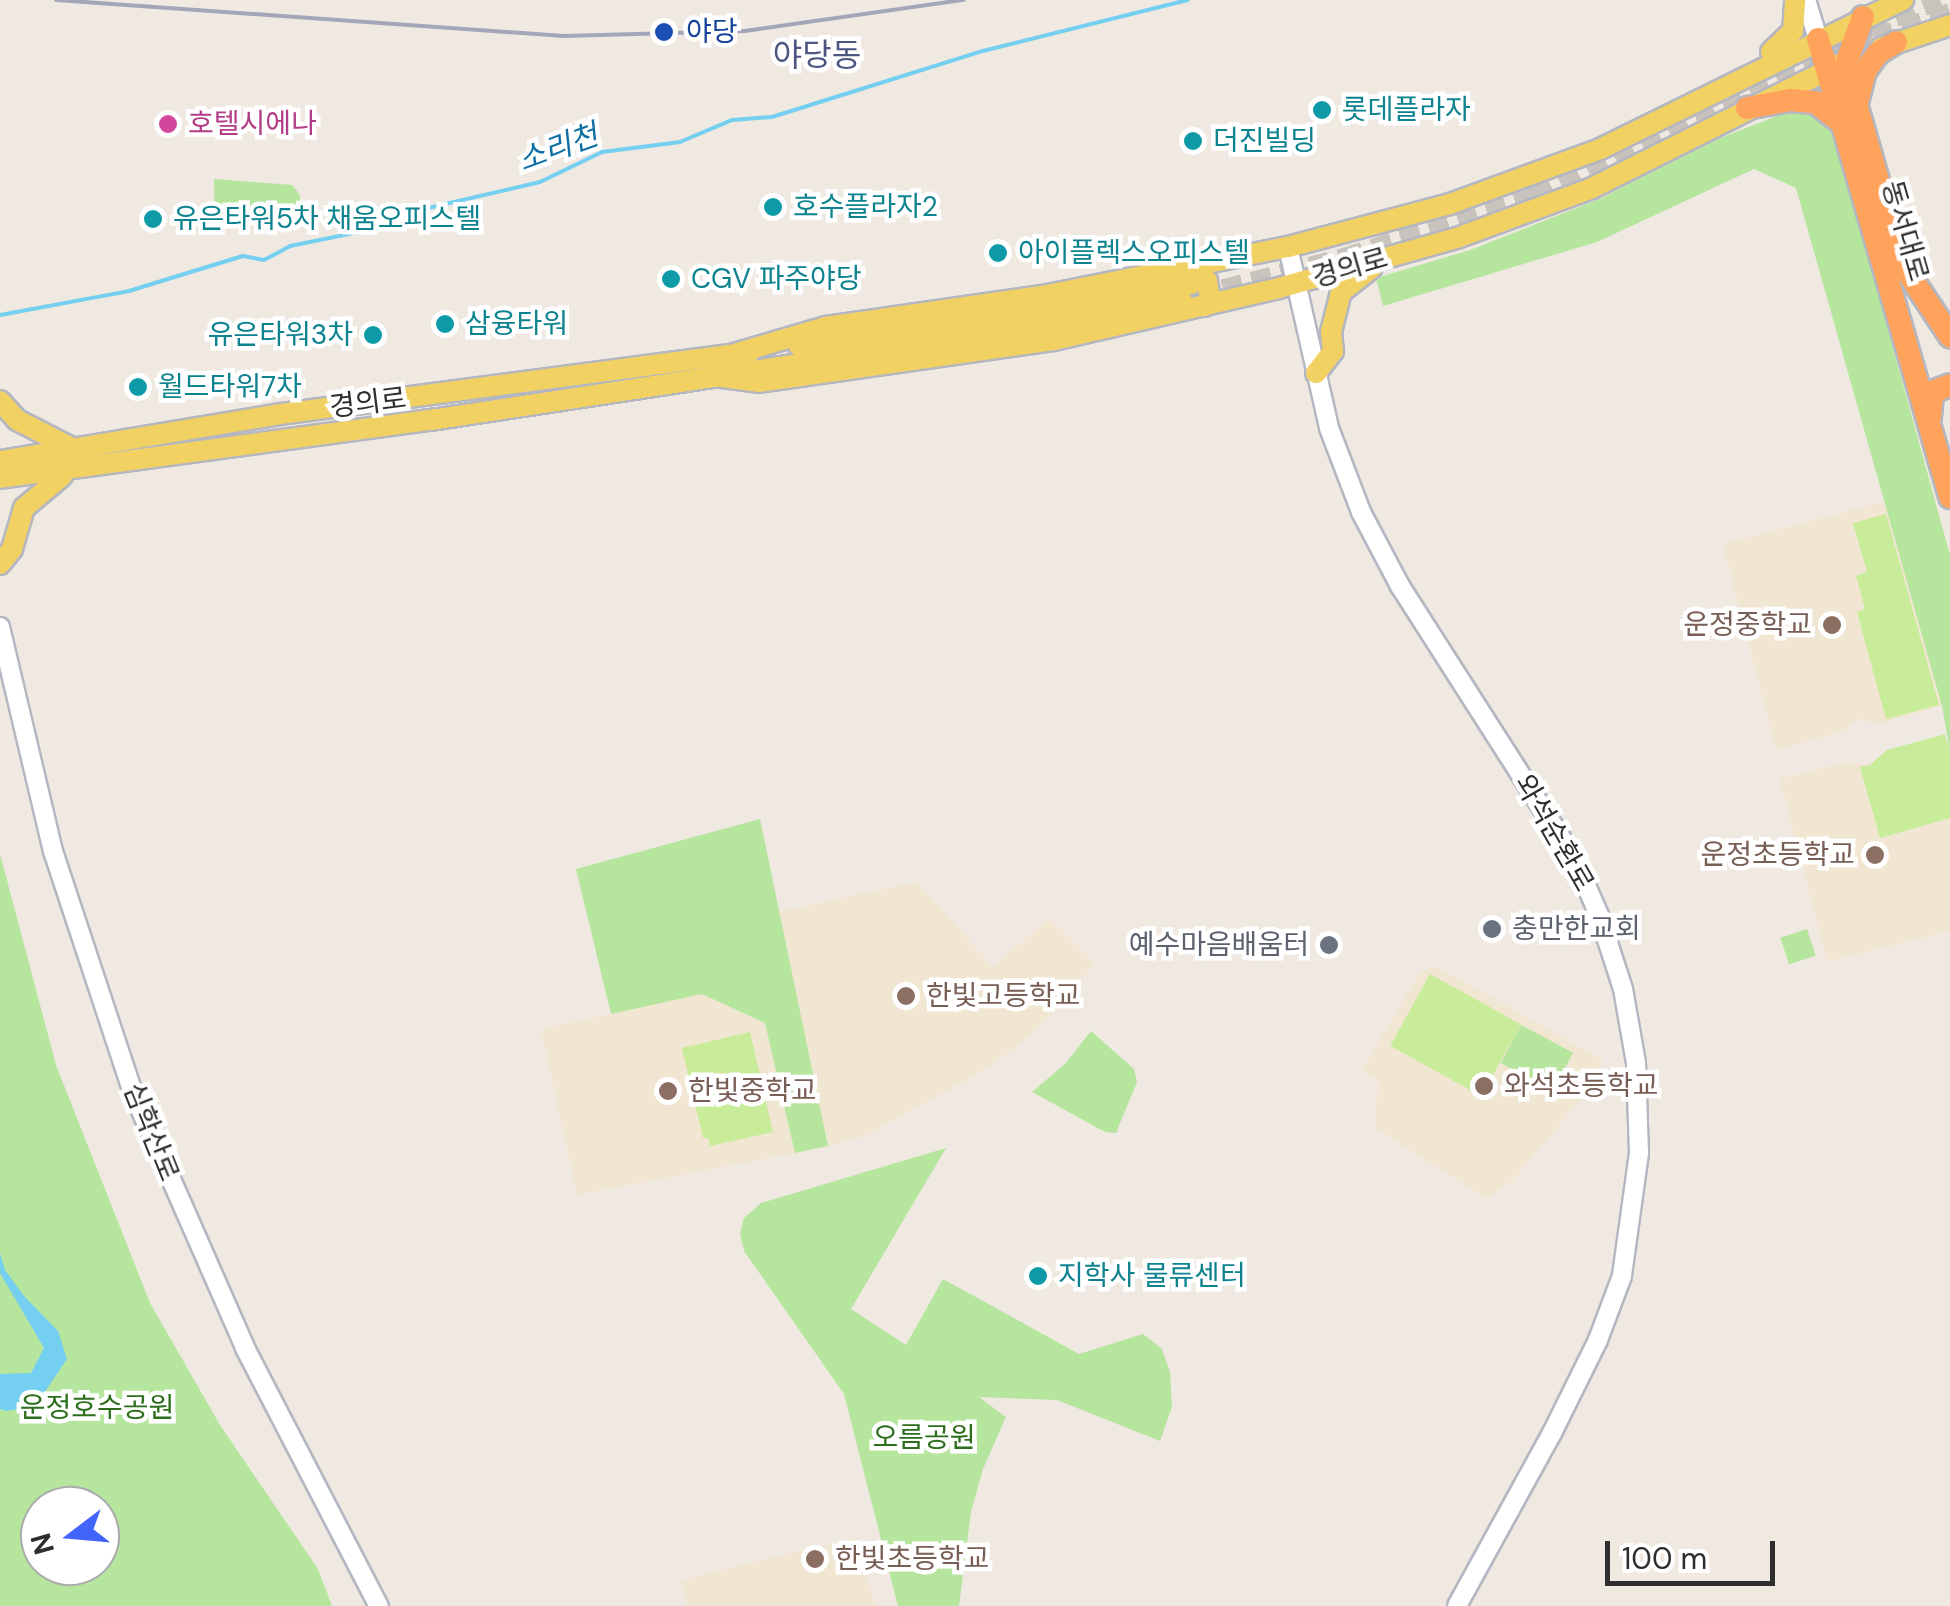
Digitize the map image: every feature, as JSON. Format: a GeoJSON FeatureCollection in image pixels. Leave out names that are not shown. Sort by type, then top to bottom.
{"type":"FeatureCollection","features":[{"type":"Feature","properties":{"kind":"highway"},"geometry":{"type":"LineString","coordinates":[[1838,65],[1861,9]]}},
{"type":"Feature","properties":{"kind":"highway","name":"동서대로"},"geometry":{"type":"LineString","coordinates":[[1818,39],[1838,65],[1950,497]]}},
{"type":"Feature","properties":{"kind":"highway"},"geometry":{"type":"LineString","coordinates":[[1747,108],[1790,100],[1814,102],[1851,117],[1866,70],[1878,53],[1896,42]]}},
{"type":"Feature","properties":{"kind":"highway","name":"동서대로"},"geometry":{"type":"LineString","coordinates":[[1851,117],[1902,264],[1950,336]]}},
{"type":"Feature","properties":{"kind":"highway"},"geometry":{"type":"LineString","coordinates":[[1933,438],[1928,406],[1932,392],[1950,385]]}},
{"type":"Feature","properties":{"kind":"main road"},"geometry":{"type":"LineString","coordinates":[[1738,80],[1747,65],[1787,42],[1796,23],[1795,0]]}},
{"type":"Feature","properties":{"kind":"main road","name":"경의로"},"geometry":{"type":"LineString","coordinates":[[0,478],[714,376],[759,382],[1054,340],[1195,289],[1288,247],[1450,204],[1554,169],[1818,39],[1861,9],[1903,0]]}},
{"type":"Feature","properties":{"kind":"main road"},"geometry":{"type":"LineString","coordinates":[[1916,0],[1908,8],[1909,23],[1943,28]]}},
{"type":"Feature","properties":{"kind":"main road","name":"경의로"},"geometry":{"type":"LineString","coordinates":[[0,461],[280,414],[738,353],[826,327],[1042,296],[1297,283],[1457,238],[1592,188],[1838,65],[1943,28]]}},
{"type":"Feature","properties":{"kind":"main road"},"geometry":{"type":"LineString","coordinates":[[1316,374],[1333,351],[1331,332],[1342,292],[1382,259]]}},
{"type":"Feature","properties":{"kind":"main road"},"geometry":{"type":"LineString","coordinates":[[0,401],[17,420],[72,448]]}},
{"type":"Feature","properties":{"kind":"main road"},"geometry":{"type":"LineString","coordinates":[[0,564],[12,548],[24,508],[67,471]]}},
{"type":"Feature","properties":{"kind":"street"},"geometry":{"type":"LineString","coordinates":[[1806,0],[1818,39]]}},
{"type":"Feature","properties":{"kind":"street","name":"와석순환로"},"geometry":{"type":"LineString","coordinates":[[1288,247],[1329,428],[1361,512],[1400,586],[1575,860],[1624,989],[1636,1063],[1639,1153],[1622,1276],[1598,1340],[1552,1434],[1457,1606]]}},
{"type":"Feature","properties":{"kind":"street","name":"심학산로"},"geometry":{"type":"LineString","coordinates":[[0,627],[54,851],[132,1090],[245,1348],[379,1606]]}},
{"type":"Feature","properties":{"kind":"shaded area","name":"운정중학교"},"geometry":{"type":"Polygon","coordinates":[[[1886,501],[1942,706],[1878,724],[1859,719],[1840,732],[1776,750],[1723,544],[1886,501]]]}},
{"type":"Feature","properties":{"kind":"shaded area","name":"운정초등학교"},"geometry":{"type":"Polygon","coordinates":[[[1945,734],[1950,751],[1950,931],[1827,962],[1780,779],[1846,762],[1870,765],[1887,750],[1945,734]]]}},
{"type":"Feature","properties":{"kind":"shaded area","name":"한빛고등학교"},"geometry":{"type":"Polygon","coordinates":[[[917,882],[993,967],[1049,918],[1095,963],[1042,1025],[990,1067],[865,1136],[828,1146],[777,912],[917,882]]]}},
{"type":"Feature","properties":{"kind":"shaded area","name":"와석초등학교"},"geometry":{"type":"Polygon","coordinates":[[[1436,966],[1603,1060],[1588,1091],[1514,1179],[1487,1199],[1375,1128],[1378,1080],[1361,1071],[1420,973],[1436,966]]]}},
{"type":"Feature","properties":{"kind":"shaded area","name":"한빛중학교"},"geometry":{"type":"Polygon","coordinates":[[[702,994],[765,1023],[795,1153],[577,1195],[541,1029],[702,994]]]}},
{"type":"Feature","properties":{"kind":"shaded area","name":"한빛초등학교"},"geometry":{"type":"Polygon","coordinates":[[[857,1537],[875,1606],[687,1606],[681,1580],[857,1537]]]}},
{"type":"Feature","properties":{"kind":"green space"},"geometry":{"type":"Polygon","coordinates":[[[1797,108],[1816,115],[1830,131],[1842,163],[1950,555],[1950,751],[1942,706],[1796,188],[1754,169],[1597,242],[1383,306],[1376,278],[1470,250],[1602,198],[1700,146],[1797,108]]]}},
{"type":"Feature","properties":{"kind":"green space"},"geometry":{"type":"Polygon","coordinates":[[[214,179],[292,185],[300,195],[300,209],[215,230],[214,179]]]}},
{"type":"Feature","properties":{"kind":"green space"},"geometry":{"type":"Polygon","coordinates":[[[1886,514],[1939,705],[1886,719],[1857,612],[1865,609],[1856,576],[1867,572],[1853,523],[1886,514]]]}},
{"type":"Feature","properties":{"kind":"green space"},"geometry":{"type":"Polygon","coordinates":[[[1945,734],[1950,751],[1950,818],[1880,838],[1860,767],[1870,765],[1887,750],[1945,734]]]}},
{"type":"Feature","properties":{"kind":"green space"},"geometry":{"type":"Polygon","coordinates":[[[760,819],[828,1146],[795,1153],[765,1023],[702,994],[611,1014],[576,869],[760,819]]]}},
{"type":"Feature","properties":{"kind":"green space","name":"운정호수공원"},"geometry":{"type":"Polygon","coordinates":[[[0,854],[56,1065],[150,1303],[220,1425],[318,1569],[332,1606],[0,1606],[0,854]]]}},
{"type":"Feature","properties":{"kind":"green space"},"geometry":{"type":"Polygon","coordinates":[[[1807,929],[1816,956],[1789,964],[1780,938],[1807,929]]]}},
{"type":"Feature","properties":{"kind":"green space"},"geometry":{"type":"Polygon","coordinates":[[[1430,974],[1521,1024],[1481,1096],[1390,1046],[1430,974]]]}},
{"type":"Feature","properties":{"kind":"green space"},"geometry":{"type":"Polygon","coordinates":[[[1521,1025],[1573,1053],[1553,1091],[1501,1063],[1521,1025]]]}},
{"type":"Feature","properties":{"kind":"green space"},"geometry":{"type":"Polygon","coordinates":[[[1091,1031],[1134,1069],[1137,1082],[1116,1133],[1105,1132],[1032,1092],[1065,1064],[1091,1031]]]}},
{"type":"Feature","properties":{"kind":"green space"},"geometry":{"type":"Polygon","coordinates":[[[750,1032],[773,1132],[710,1146],[708,1138],[703,1138],[682,1048],[750,1032]]]}},
{"type":"Feature","properties":{"kind":"green space","name":"오름공원"},"geometry":{"type":"Polygon","coordinates":[[[946,1148],[851,1309],[906,1345],[943,1279],[1079,1354],[1143,1334],[1162,1349],[1170,1372],[1172,1407],[1160,1441],[1057,1400],[979,1397],[1006,1417],[983,1469],[971,1512],[959,1606],[898,1606],[844,1394],[744,1251],[740,1234],[744,1218],[761,1203],[946,1148]]]}},
{"type":"Feature","properties":{"kind":"water"},"geometry":{"type":"Polygon","coordinates":[[[0,1253],[5,1270],[24,1296],[58,1331],[67,1359],[42,1396],[20,1409],[6,1411],[0,1409],[0,1374],[31,1373],[44,1348],[0,1273],[0,1253]]]}},
{"type":"Feature","properties":{"kind":"waterway","name":"소리천"},"geometry":{"type":"LineString","coordinates":[[0,315],[129,291],[243,256],[264,260],[290,246],[364,231],[394,216],[540,182],[602,152],[680,142],[732,120],[772,117],[983,51],[1188,0]]}},
{"type":"Feature","properties":{"kind":"tunnel"},"geometry":{"type":"LineString","coordinates":[[1867,27],[1940,0]]}},
{"type":"Feature","properties":{"kind":"tunnel"},"geometry":{"type":"LineString","coordinates":[[1194,297],[1344,258],[1534,197],[1874,38],[1950,13]]}},
{"type":"Feature","properties":{"kind":"railway"},"geometry":{"type":"LineString","coordinates":[[56,0],[564,36],[745,31],[964,0]]}},
{"type":"Feature","properties":{"kind":"place","name":"야당"},"geometry":{"type":"Point","coordinates":[664,32]}},
{"type":"Feature","properties":{"kind":"place","name":"롯데플라자"},"geometry":{"type":"Point","coordinates":[1322,110]}},
{"type":"Feature","properties":{"kind":"place","name":"호텔시에나"},"geometry":{"type":"Point","coordinates":[168,124]}},
{"type":"Feature","properties":{"kind":"place","name":"더진빌딩"},"geometry":{"type":"Point","coordinates":[1193,141]}},
{"type":"Feature","properties":{"kind":"place","name":"호수플라자2"},"geometry":{"type":"Point","coordinates":[773,207]}},
{"type":"Feature","properties":{"kind":"place","name":"유은타워5차 채움오피스텔"},"geometry":{"type":"Point","coordinates":[153,219]}},
{"type":"Feature","properties":{"kind":"place","name":"아이플렉스오피스텔"},"geometry":{"type":"Point","coordinates":[998,253]}},
{"type":"Feature","properties":{"kind":"place","name":"CGV 파주야당"},"geometry":{"type":"Point","coordinates":[671,279]}},
{"type":"Feature","properties":{"kind":"place","name":"삼융타워"},"geometry":{"type":"Point","coordinates":[445,324]}},
{"type":"Feature","properties":{"kind":"place","name":"유은타워3차"},"geometry":{"type":"Point","coordinates":[373,335]}},
{"type":"Feature","properties":{"kind":"place","name":"월드타워7차"},"geometry":{"type":"Point","coordinates":[138,387]}},
{"type":"Feature","properties":{"kind":"place","name":"운정중학교"},"geometry":{"type":"Point","coordinates":[1832,625]}},
{"type":"Feature","properties":{"kind":"place","name":"운정초등학교"},"geometry":{"type":"Point","coordinates":[1875,855]}},
{"type":"Feature","properties":{"kind":"place","name":"충만한교회"},"geometry":{"type":"Point","coordinates":[1492,929]}},
{"type":"Feature","properties":{"kind":"place","name":"예수마음배움터"},"geometry":{"type":"Point","coordinates":[1329,945]}},
{"type":"Feature","properties":{"kind":"place","name":"한빛고등학교"},"geometry":{"type":"Point","coordinates":[906,996]}},
{"type":"Feature","properties":{"kind":"place","name":"와석초등학교"},"geometry":{"type":"Point","coordinates":[1484,1086]}},
{"type":"Feature","properties":{"kind":"place","name":"한빛중학교"},"geometry":{"type":"Point","coordinates":[668,1091]}},
{"type":"Feature","properties":{"kind":"place","name":"지학사 물류센터"},"geometry":{"type":"Point","coordinates":[1038,1276]}},
{"type":"Feature","properties":{"kind":"place","name":"한빛초등학교"},"geometry":{"type":"Point","coordinates":[815,1559]}},
{"type":"Feature","properties":{"kind":"district","name":"야당동"},"geometry":{"type":"Point","coordinates":[817,55]}}]}
